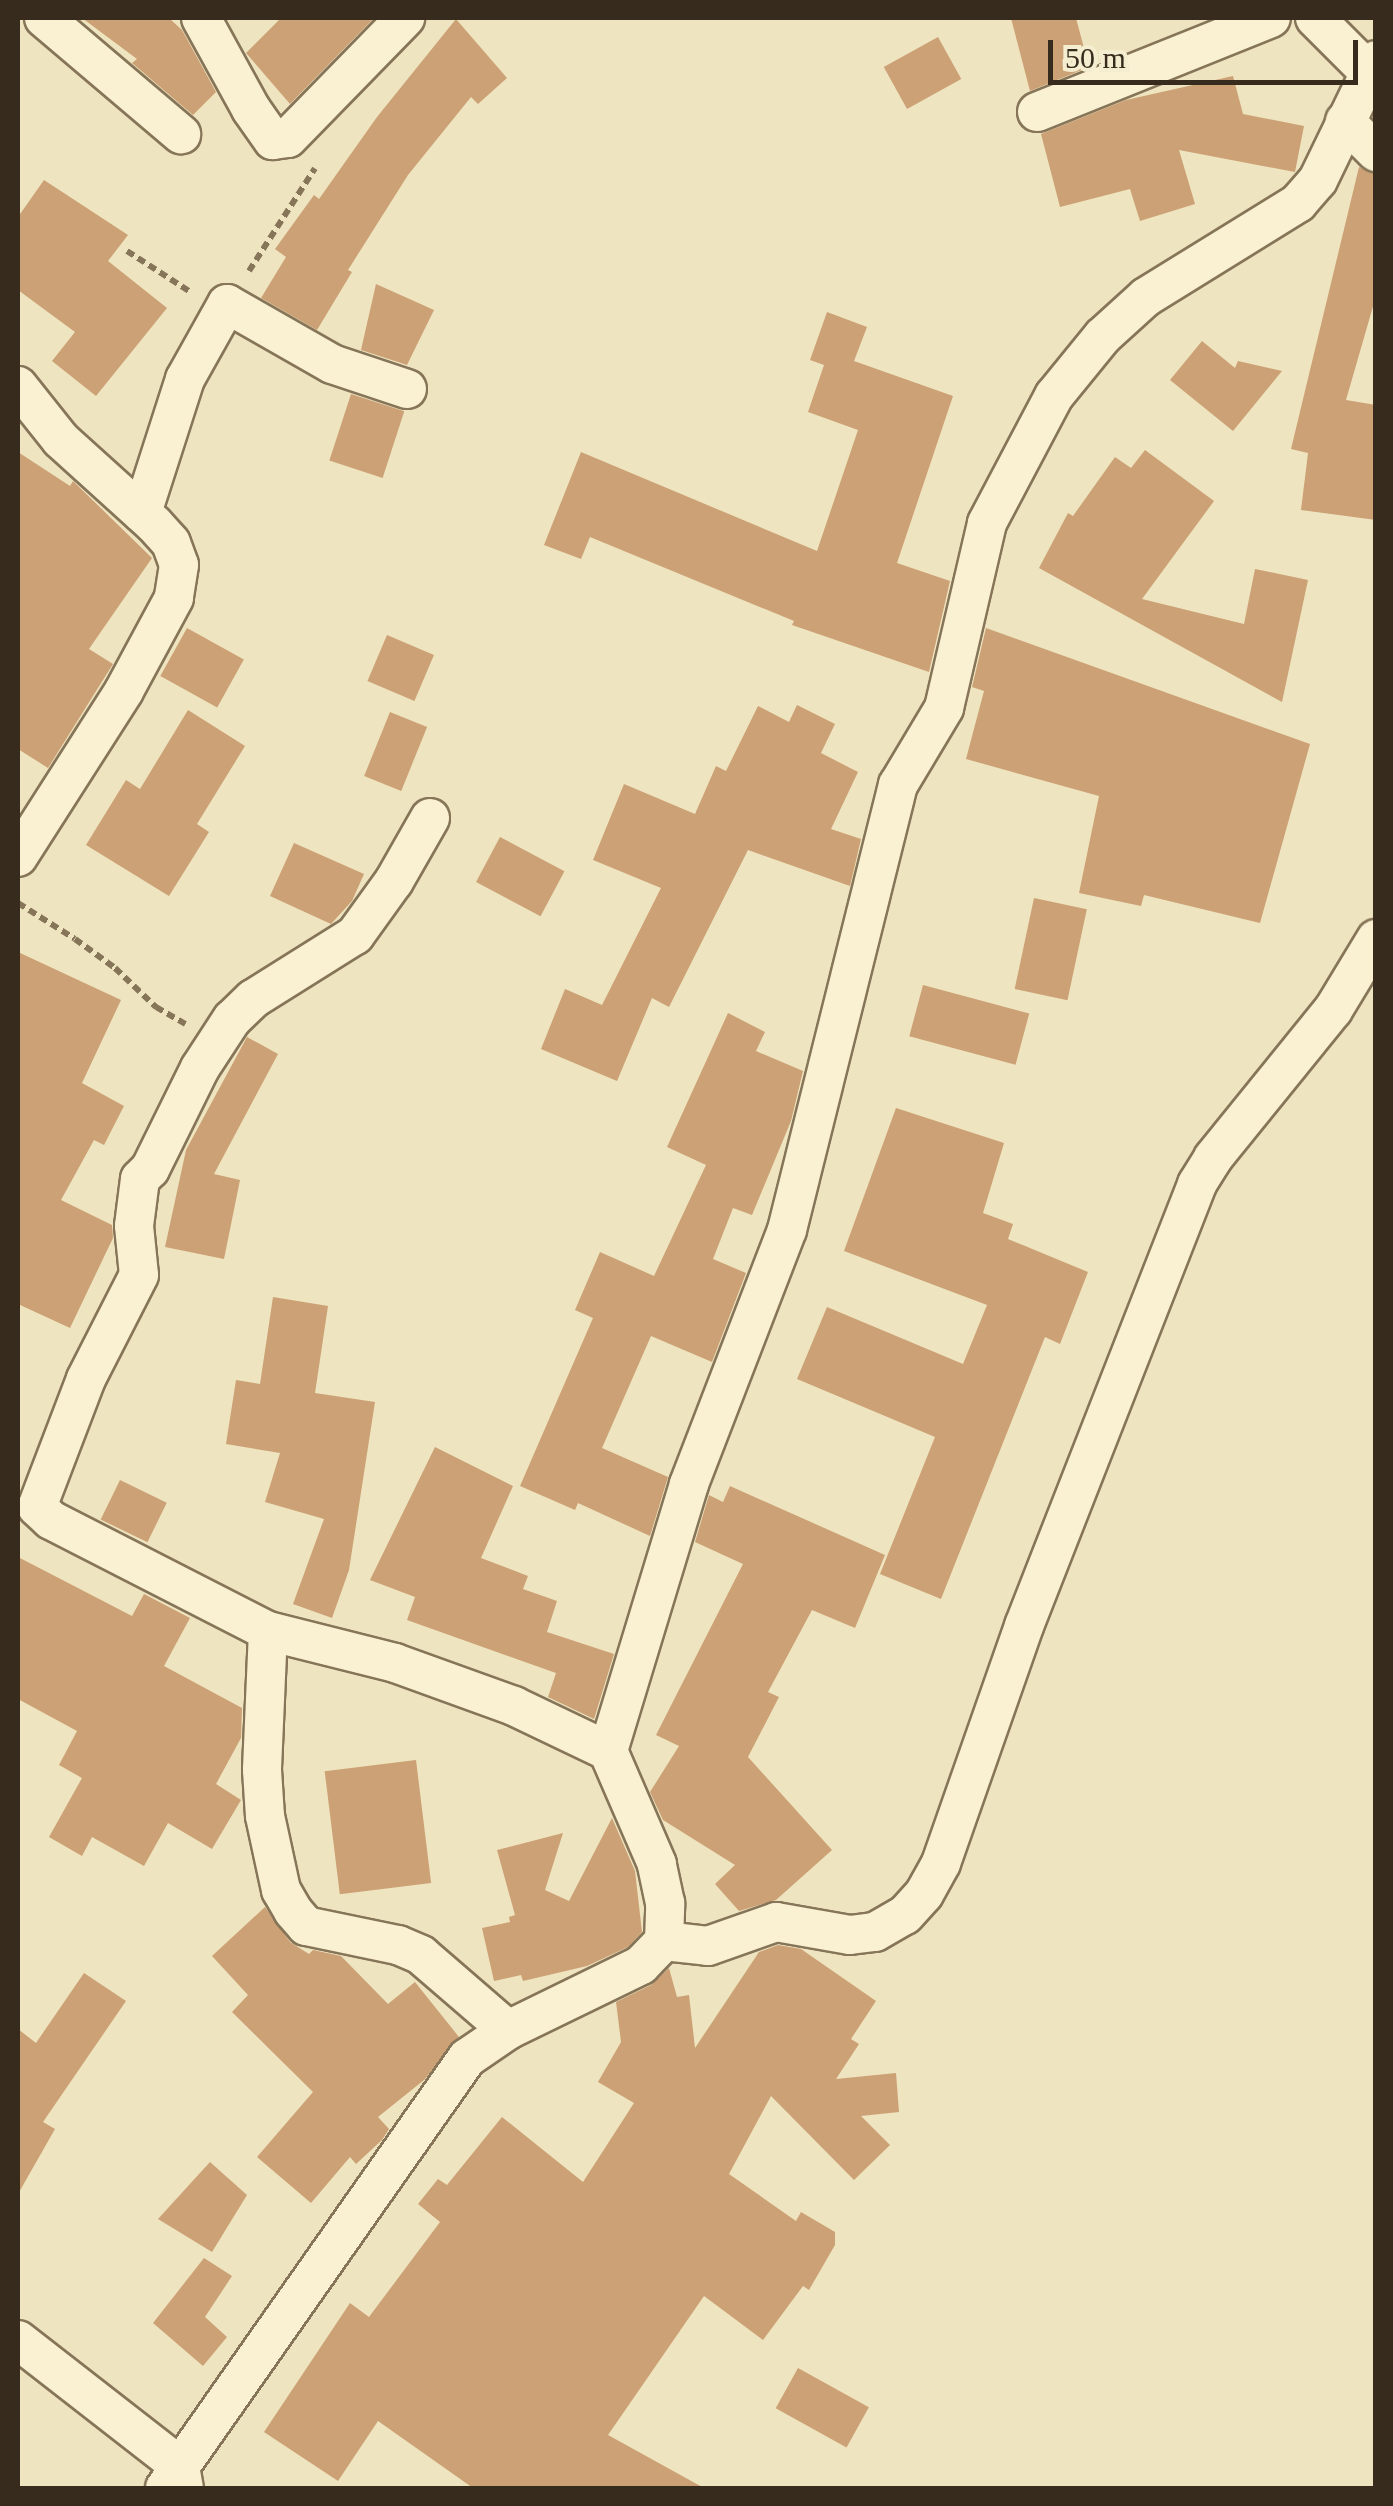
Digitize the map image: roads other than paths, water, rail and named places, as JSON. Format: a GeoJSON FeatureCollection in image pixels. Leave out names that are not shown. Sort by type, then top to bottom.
{"type":"FeatureCollection","features":[{"type":"Feature","properties":{"kind":"street"},"geometry":{"type":"LineString","coordinates":[[44,18],[180,134]]}},
{"type":"Feature","properties":{"kind":"street"},"geometry":{"type":"LineString","coordinates":[[201,18],[273,140],[288,138],[404,18]]}},
{"type":"Feature","properties":{"kind":"street"},"geometry":{"type":"LineString","coordinates":[[1037,112],[1272,18]]}},
{"type":"Feature","properties":{"kind":"street"},"geometry":{"type":"LineString","coordinates":[[18,2340],[177,2481],[466,2058],[508,2030],[641,1965],[664,1940],[665,1903],[657,1864],[608,1751],[689,1484],[787,1230],[898,785],[944,708],[987,523],[1054,396],[1103,336],[1146,297],[1298,203],[1318,180],[1372,65],[1315,18]]}},
{"type":"Feature","properties":{"kind":"street"},"geometry":{"type":"LineString","coordinates":[[1345,121],[1376,152]]}},
{"type":"Feature","properties":{"kind":"street"},"geometry":{"type":"LineString","coordinates":[[142,514],[186,379],[225,308],[332,364],[407,389]]}},
{"type":"Feature","properties":{"kind":"street"},"geometry":{"type":"LineString","coordinates":[[18,386],[61,440],[171,543],[179,565],[174,598],[94,742],[18,857]]}},
{"type":"Feature","properties":{"kind":"street"},"geometry":{"type":"LineString","coordinates":[[430,818],[394,881],[355,935],[253,998],[216,1042],[150,1169],[140,1179],[134,1226],[139,1275],[86,1379],[36,1506],[51,1520],[268,1631],[446,1681],[514,1706],[608,1751]]}},
{"type":"Feature","properties":{"kind":"street"},"geometry":{"type":"LineString","coordinates":[[664,1940],[708,1946],[776,1922],[850,1935],[875,1932],[906,1915],[924,1894],[940,1863],[1024,1626],[1198,1184],[1213,1158],[1333,1010],[1376,939]]}},
{"type":"Feature","properties":{"kind":"street"},"geometry":{"type":"LineString","coordinates":[[268,1631],[265,1816],[281,1890],[293,1912],[306,1926],[384,1941],[421,1955],[508,2030]]}}]}
